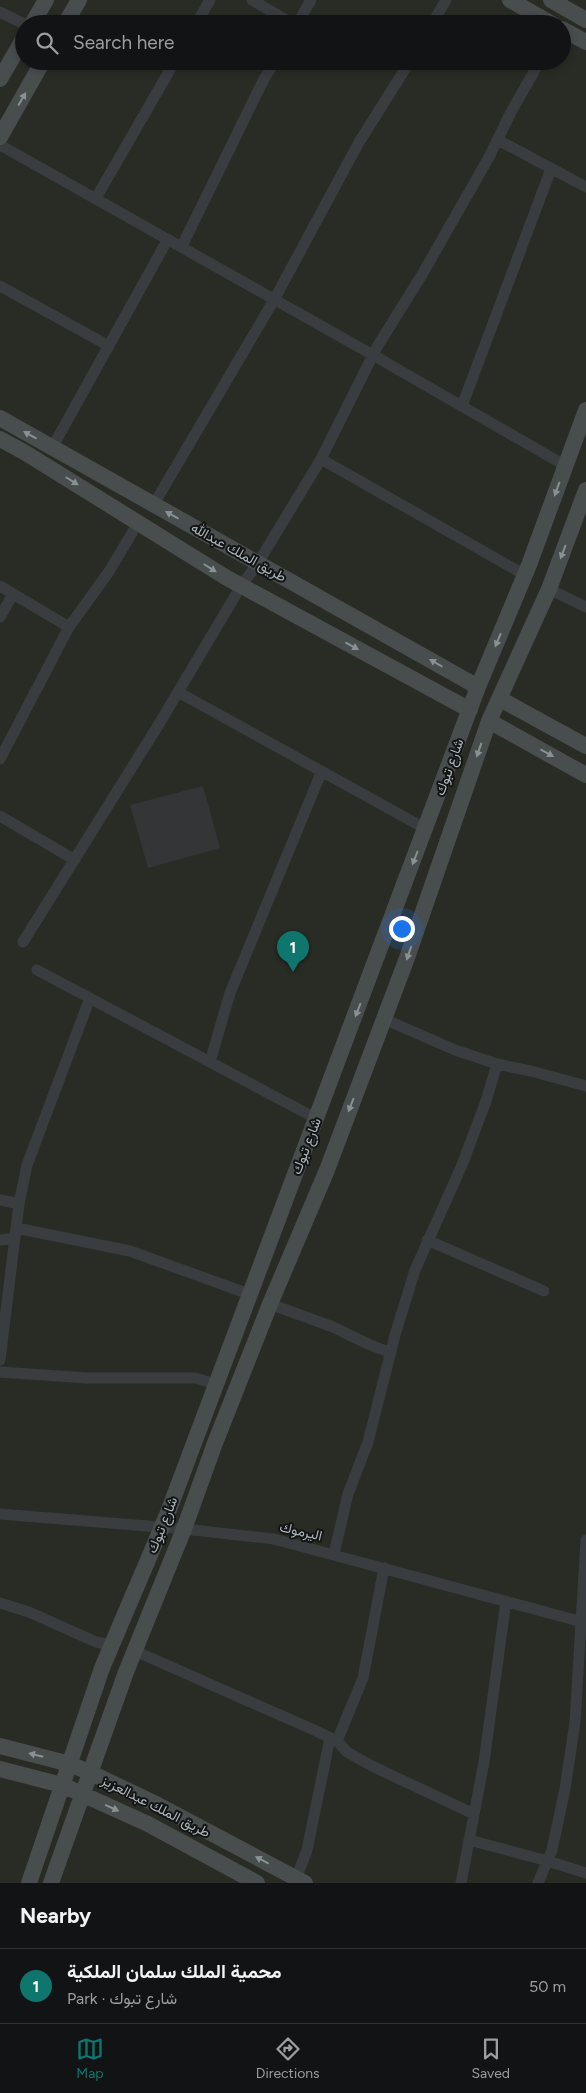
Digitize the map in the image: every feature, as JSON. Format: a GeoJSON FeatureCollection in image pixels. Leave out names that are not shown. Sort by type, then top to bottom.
{"type":"FeatureCollection","features":[{"type":"Feature","properties":{"kind":"main road"},"geometry":{"type":"LineString","coordinates":[[37,15],[46,0]]}},
{"type":"Feature","properties":{"kind":"main road"},"geometry":{"type":"LineString","coordinates":[[70,15],[79,0]]}},
{"type":"Feature","properties":{"kind":"main road"},"geometry":{"type":"LineString","coordinates":[[510,0],[536,15]]}},
{"type":"Feature","properties":{"kind":"main road"},"geometry":{"type":"LineString","coordinates":[[551,0],[586,20]]}},
{"type":"Feature","properties":{"kind":"main road"},"geometry":{"type":"LineString","coordinates":[[571,34],[586,42]]}},
{"type":"Feature","properties":{"kind":"main road"},"geometry":{"type":"LineString","coordinates":[[0,80],[15,54]]}},
{"type":"Feature","properties":{"kind":"main road"},"geometry":{"type":"LineString","coordinates":[[0,137],[38,70]]}},
{"type":"Feature","properties":{"kind":"main road","name":"طريق الملك عبدالله"},"geometry":{"type":"LineString","coordinates":[[0,418],[478,687]]}},
{"type":"Feature","properties":{"kind":"main road","name":"شارع تبوك"},"geometry":{"type":"LineString","coordinates":[[29,1883],[111,1646],[160,1528],[216,1384],[478,687],[525,575],[584,421]]}},
{"type":"Feature","properties":{"kind":"main road","name":"طريق الملك عبدالله"},"geometry":{"type":"LineString","coordinates":[[0,439],[241,586],[470,710]]}},
{"type":"Feature","properties":{"kind":"main road","name":"شارع تبوك"},"geometry":{"type":"LineString","coordinates":[[51,1883],[135,1651],[184,1529],[215,1443],[270,1304],[327,1170],[384,1020],[489,721],[549,589],[586,490]]}},
{"type":"Feature","properties":{"kind":"main road"},"geometry":{"type":"LineString","coordinates":[[500,699],[586,746]]}},
{"type":"Feature","properties":{"kind":"main road"},"geometry":{"type":"LineString","coordinates":[[489,721],[586,775]]}},
{"type":"Feature","properties":{"kind":"main road","name":"طريق الملك عبدالعزيز"},"geometry":{"type":"LineString","coordinates":[[0,1746],[70,1764],[91,1773],[301,1881]]}},
{"type":"Feature","properties":{"kind":"main road","name":"طريق الملك عبدالعزيز"},"geometry":{"type":"LineString","coordinates":[[0,1769],[62,1785],[148,1824],[257,1883]]}},
{"type":"Feature","properties":{"kind":"street"},"geometry":{"type":"LineString","coordinates":[[201,15],[210,0]]}},
{"type":"Feature","properties":{"kind":"street"},"geometry":{"type":"LineString","coordinates":[[252,0],[278,15]]}},
{"type":"Feature","properties":{"kind":"street"},"geometry":{"type":"LineString","coordinates":[[302,15],[311,0]]}},
{"type":"Feature","properties":{"kind":"street"},"geometry":{"type":"LineString","coordinates":[[437,15],[446,0]]}},
{"type":"Feature","properties":{"kind":"street"},"geometry":{"type":"LineString","coordinates":[[0,12],[15,20]]}},
{"type":"Feature","properties":{"kind":"street"},"geometry":{"type":"LineString","coordinates":[[96,198],[170,70]]}},
{"type":"Feature","properties":{"kind":"street"},"geometry":{"type":"LineString","coordinates":[[182,246],[270,70]]}},
{"type":"Feature","properties":{"kind":"street"},"geometry":{"type":"LineString","coordinates":[[154,504],[274,300],[358,144],[404,70]]}},
{"type":"Feature","properties":{"kind":"street"},"geometry":{"type":"LineString","coordinates":[[23,942],[178,692],[241,586],[322,459],[373,355],[423,273],[535,70]]}},
{"type":"Feature","properties":{"kind":"street"},"geometry":{"type":"LineString","coordinates":[[498,140],[586,187]]}},
{"type":"Feature","properties":{"kind":"street"},"geometry":{"type":"LineString","coordinates":[[0,145],[182,246],[566,466]]}},
{"type":"Feature","properties":{"kind":"street"},"geometry":{"type":"LineString","coordinates":[[462,406],[551,169]]}},
{"type":"Feature","properties":{"kind":"street"},"geometry":{"type":"LineString","coordinates":[[52,448],[168,239]]}},
{"type":"Feature","properties":{"kind":"street"},"geometry":{"type":"LineString","coordinates":[[0,286],[109,346]]}},
{"type":"Feature","properties":{"kind":"street"},"geometry":{"type":"LineString","coordinates":[[322,459],[525,575]]}},
{"type":"Feature","properties":{"kind":"street"},"geometry":{"type":"LineString","coordinates":[[0,759],[69,627],[108,573],[138,522]]}},
{"type":"Feature","properties":{"kind":"street"},"geometry":{"type":"LineString","coordinates":[[0,586],[69,627]]}},
{"type":"Feature","properties":{"kind":"street"},"geometry":{"type":"LineString","coordinates":[[549,589],[586,607]]}},
{"type":"Feature","properties":{"kind":"street"},"geometry":{"type":"LineString","coordinates":[[0,617],[13,594]]}},
{"type":"Feature","properties":{"kind":"street"},"geometry":{"type":"LineString","coordinates":[[178,692],[426,829]]}},
{"type":"Feature","properties":{"kind":"street"},"geometry":{"type":"LineString","coordinates":[[210,1062],[230,993],[322,773]]}},
{"type":"Feature","properties":{"kind":"street"},"geometry":{"type":"LineString","coordinates":[[0,816],[75,860]]}},
{"type":"Feature","properties":{"kind":"street"},"geometry":{"type":"LineString","coordinates":[[38,970],[317,1119]]}},
{"type":"Feature","properties":{"kind":"street"},"geometry":{"type":"LineString","coordinates":[[0,1360],[19,1204],[27,1165],[90,998]]}},
{"type":"Feature","properties":{"kind":"street"},"geometry":{"type":"LineString","coordinates":[[384,1020],[455,1050],[497,1064],[586,1086]]}},
{"type":"Feature","properties":{"kind":"street"},"geometry":{"type":"LineString","coordinates":[[334,1554],[348,1494],[368,1442],[415,1270],[462,1165],[486,1101],[497,1064]]}},
{"type":"Feature","properties":{"kind":"street"},"geometry":{"type":"LineString","coordinates":[[0,1200],[19,1204]]}},
{"type":"Feature","properties":{"kind":"street"},"geometry":{"type":"LineString","coordinates":[[0,1240],[16,1233],[130,1251],[249,1294]]}},
{"type":"Feature","properties":{"kind":"street"},"geometry":{"type":"LineString","coordinates":[[427,1240],[544,1291]]}},
{"type":"Feature","properties":{"kind":"street"},"geometry":{"type":"LineString","coordinates":[[270,1304],[333,1326],[368,1344],[391,1353]]}},
{"type":"Feature","properties":{"kind":"street"},"geometry":{"type":"LineString","coordinates":[[0,1372],[86,1378],[195,1378],[216,1384]]}},
{"type":"Feature","properties":{"kind":"street","name":"اليرموك"},"geometry":{"type":"LineString","coordinates":[[0,1514],[184,1529],[274,1539],[584,1622]]}},
{"type":"Feature","properties":{"kind":"street"},"geometry":{"type":"LineString","coordinates":[[538,1883],[552,1850],[565,1789],[575,1722],[584,1622],[586,1540]]}},
{"type":"Feature","properties":{"kind":"street"},"geometry":{"type":"LineString","coordinates":[[301,1881],[333,1740],[363,1678],[384,1568]]}},
{"type":"Feature","properties":{"kind":"street"},"geometry":{"type":"LineString","coordinates":[[461,1883],[484,1762],[506,1601]]}},
{"type":"Feature","properties":{"kind":"street"},"geometry":{"type":"LineString","coordinates":[[0,1602],[29,1612],[96,1642],[111,1646]]}},
{"type":"Feature","properties":{"kind":"street"},"geometry":{"type":"LineString","coordinates":[[135,1651],[333,1740],[347,1752],[374,1767],[474,1814]]}},
{"type":"Feature","properties":{"kind":"street"},"geometry":{"type":"LineString","coordinates":[[469,1840],[586,1873]]}},
{"type":"Feature","properties":{"kind":"shaded area"},"geometry":{"type":"Polygon","coordinates":[[[0,0],[586,0],[586,1883],[0,1883],[0,0]]]}},
{"type":"Feature","properties":{"kind":"building"},"geometry":{"type":"Polygon","coordinates":[[[203,786],[220,848],[148,868],[130,805],[203,786]]]}},
{"type":"Feature","properties":{"kind":"place","name":"محمية الملك سلمان الملكية"},"geometry":{"type":"Point","coordinates":[293,972]}}]}
